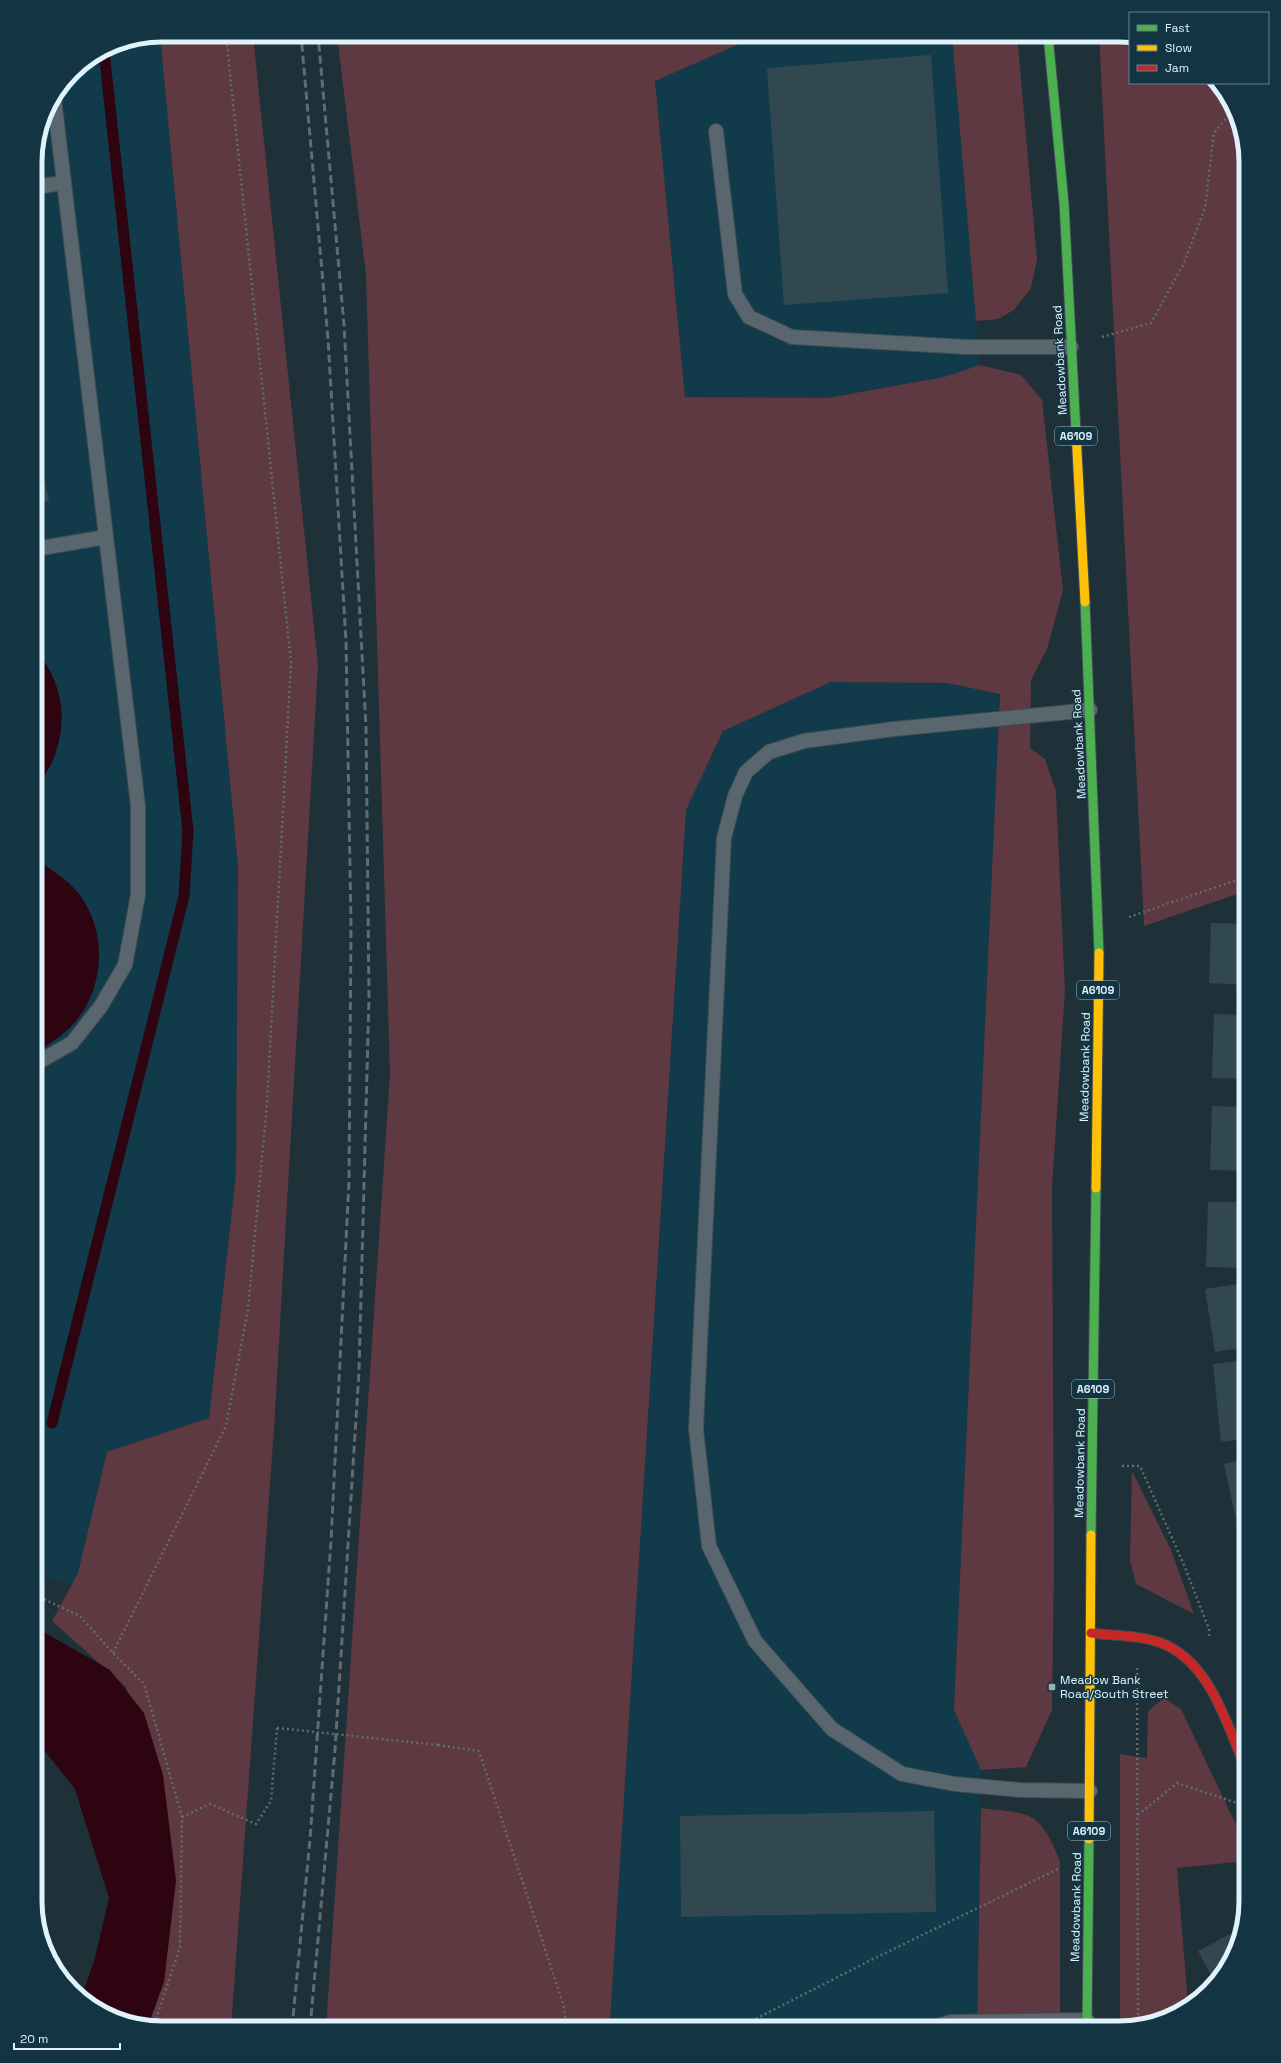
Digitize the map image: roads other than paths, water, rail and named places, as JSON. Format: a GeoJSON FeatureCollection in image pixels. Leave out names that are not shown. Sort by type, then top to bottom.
{"type":"FeatureCollection","features":[{"type":"Feature","properties":{"kind":"main road","name":"Meadowbank Road"},"geometry":{"type":"LineString","coordinates":[[1049,42],[1064,203],[1090,710],[1099,926],[1087,2021]]}},
{"type":"Feature","properties":{"kind":"main road"},"geometry":{"type":"LineString","coordinates":[[1091,1634],[1137,1637],[1163,1644],[1187,1657],[1206,1681],[1239,1754]]}},
{"type":"Feature","properties":{"kind":"lane"},"geometry":{"type":"LineString","coordinates":[[42,1060],[72,1044],[101,1006],[125,965],[138,895],[138,806],[55,107]]}},
{"type":"Feature","properties":{"kind":"lane"},"geometry":{"type":"LineString","coordinates":[[716,130],[735,294],[749,317],[792,337],[966,347],[1071,347]]}},
{"type":"Feature","properties":{"kind":"lane"},"geometry":{"type":"LineString","coordinates":[[42,185],[64,183]]}},
{"type":"Feature","properties":{"kind":"lane"},"geometry":{"type":"LineString","coordinates":[[42,548],[106,537]]}},
{"type":"Feature","properties":{"kind":"lane"},"geometry":{"type":"LineString","coordinates":[[1090,710],[894,729],[804,741],[769,752],[746,772],[735,796],[724,838],[696,1429],[709,1546],[755,1641],[832,1729],[902,1774],[962,1785],[1020,1790],[1090,1791]]}},
{"type":"Feature","properties":{"kind":"waterway"},"geometry":{"type":"LineString","coordinates":[[52,1423],[184,896],[188,831],[105,57]]}},
{"type":"Feature","properties":{"kind":"railway"},"geometry":{"type":"LineString","coordinates":[[293,2021],[310,1839],[331,1541],[349,1181],[351,926],[346,642],[328,339],[302,42]]}},
{"type":"Feature","properties":{"kind":"railway"},"geometry":{"type":"LineString","coordinates":[[311,2021],[335,1750],[359,1371],[369,997],[366,727],[344,325],[319,42]]}},
{"type":"Feature","properties":{"kind":"place","name":"Meadow Bank Road/South Street"},"geometry":{"type":"Point","coordinates":[1052,1687]}}]}
